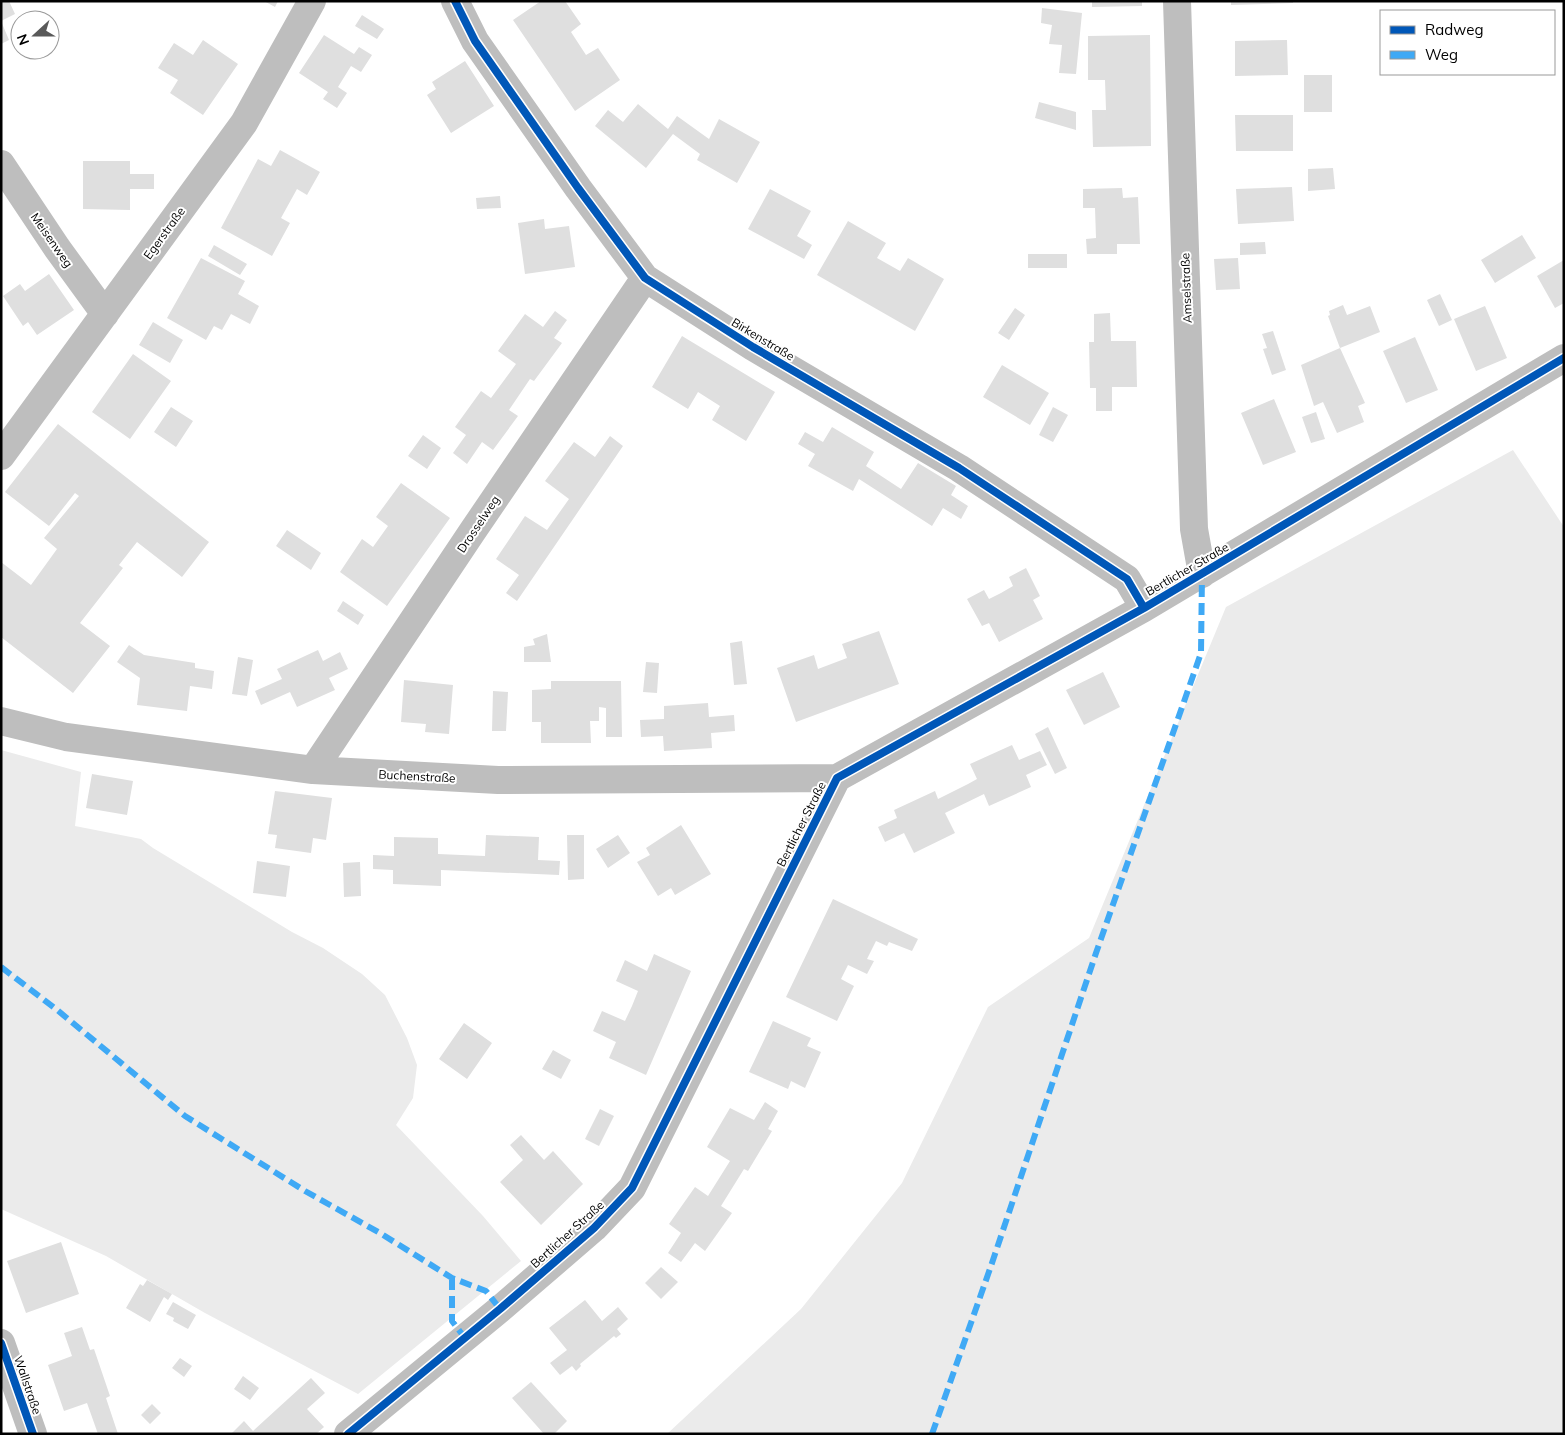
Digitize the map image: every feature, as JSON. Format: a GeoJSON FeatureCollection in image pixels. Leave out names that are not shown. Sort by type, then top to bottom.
{"type":"FeatureCollection","features":[{"type":"Feature","properties":{"kind":"street","name":"Egerstraße"},"geometry":{"type":"LineString","coordinates":[[1,456],[244,123],[312,1]]}},
{"type":"Feature","properties":{"kind":"street","name":"Birkenstraße"},"geometry":{"type":"LineString","coordinates":[[455,1],[481,49],[578,188],[645,278],[753,346],[959,468],[1103,563],[1127,579],[1144,608]]}},
{"type":"Feature","properties":{"kind":"street","name":"Amselstraße"},"geometry":{"type":"LineString","coordinates":[[1177,1],[1194,528],[1202,574]]}},
{"type":"Feature","properties":{"kind":"street","name":"Meisenweg"},"geometry":{"type":"LineString","coordinates":[[1,164],[57,248],[105,314]]}},
{"type":"Feature","properties":{"kind":"street","name":"Drosselweg"},"geometry":{"type":"LineString","coordinates":[[313,770],[645,278]]}},
{"type":"Feature","properties":{"kind":"street","name":"Bertlicher Straße"},"geometry":{"type":"LineString","coordinates":[[348,1434],[594,1228],[632,1188],[837,778],[1144,608],[1564,358]]}},
{"type":"Feature","properties":{"kind":"street","name":"Buchenstraße"},"geometry":{"type":"LineString","coordinates":[[1,721],[66,737],[313,770],[498,780],[837,778]]}},
{"type":"Feature","properties":{"kind":"street","name":"Wallstraße"},"geometry":{"type":"LineString","coordinates":[[1,1343],[33,1434]]}},
{"type":"Feature","properties":{"kind":"shaded area"},"geometry":{"type":"Polygon","coordinates":[[[1513,450],[1564,527],[1564,1434],[667,1434],[801,1309],[902,1183],[988,1007],[1089,938],[1226,607],[1513,450]]]}},
{"type":"Feature","properties":{"kind":"shaded area"},"geometry":{"type":"Polygon","coordinates":[[[1,750],[81,772],[75,826],[141,839],[292,932],[323,948],[362,974],[385,995],[407,1038],[417,1065],[413,1098],[396,1125],[483,1216],[521,1261],[358,1394],[205,1313],[106,1256],[1,1209],[1,750]]]}},
{"type":"Feature","properties":{"kind":"building"},"geometry":{"type":"Polygon","coordinates":[[[1,1],[9,1],[13,10],[10,10],[10,16],[1,21],[1,1]]]}},
{"type":"Feature","properties":{"kind":"building"},"geometry":{"type":"Polygon","coordinates":[[[264,1],[278,1],[275,7],[264,1]]]}},
{"type":"Feature","properties":{"kind":"building"},"geometry":{"type":"Polygon","coordinates":[[[541,1],[565,1],[581,24],[571,32],[586,55],[598,48],[620,80],[575,111],[513,20],[541,1]]]}},
{"type":"Feature","properties":{"kind":"building"},"geometry":{"type":"Polygon","coordinates":[[[1092,1],[1142,1],[1142,6],[1092,7],[1092,1]]]}},
{"type":"Feature","properties":{"kind":"building"},"geometry":{"type":"Polygon","coordinates":[[[1231,1],[1293,1],[1293,3],[1231,5],[1231,1]]]}},
{"type":"Feature","properties":{"kind":"building"},"geometry":{"type":"Polygon","coordinates":[[[1042,8],[1082,13],[1076,74],[1059,73],[1062,45],[1049,44],[1052,25],[1041,23],[1042,8]]]}},
{"type":"Feature","properties":{"kind":"building"},"geometry":{"type":"Polygon","coordinates":[[[362,15],[384,29],[377,39],[355,26],[362,15]]]}},
{"type":"Feature","properties":{"kind":"building"},"geometry":{"type":"Polygon","coordinates":[[[1,21],[9,40],[1,44],[1,21]]]}},
{"type":"Feature","properties":{"kind":"building"},"geometry":{"type":"Polygon","coordinates":[[[324,35],[354,54],[359,47],[372,55],[361,72],[351,66],[338,87],[347,93],[337,108],[323,99],[328,92],[299,73],[324,35]]]}},
{"type":"Feature","properties":{"kind":"building"},"geometry":{"type":"Polygon","coordinates":[[[1150,35],[1151,146],[1093,147],[1092,110],[1106,110],[1105,80],[1088,80],[1088,36],[1150,35]]]}},
{"type":"Feature","properties":{"kind":"building"},"geometry":{"type":"Polygon","coordinates":[[[203,40],[238,64],[203,115],[170,93],[178,80],[158,68],[174,43],[193,55],[203,40]]]}},
{"type":"Feature","properties":{"kind":"building"},"geometry":{"type":"Polygon","coordinates":[[[1287,40],[1288,75],[1235,76],[1235,41],[1287,40]]]}},
{"type":"Feature","properties":{"kind":"building"},"geometry":{"type":"Polygon","coordinates":[[[465,61],[494,106],[451,133],[427,95],[436,89],[432,82],[465,61]]]}},
{"type":"Feature","properties":{"kind":"building"},"geometry":{"type":"Polygon","coordinates":[[[1304,75],[1332,75],[1332,112],[1304,112],[1304,75]]]}},
{"type":"Feature","properties":{"kind":"building"},"geometry":{"type":"Polygon","coordinates":[[[1039,102],[1076,112],[1076,130],[1035,118],[1039,102]]]}},
{"type":"Feature","properties":{"kind":"building"},"geometry":{"type":"Polygon","coordinates":[[[638,104],[668,129],[677,116],[709,139],[719,119],[760,142],[737,183],[697,160],[700,154],[673,134],[646,168],[595,126],[608,110],[623,122],[638,104]]]}},
{"type":"Feature","properties":{"kind":"building"},"geometry":{"type":"Polygon","coordinates":[[[1235,115],[1293,115],[1293,151],[1236,151],[1235,115]]]}},
{"type":"Feature","properties":{"kind":"building"},"geometry":{"type":"Polygon","coordinates":[[[280,150],[320,172],[307,195],[297,189],[281,218],[290,223],[272,256],[221,228],[258,159],[271,166],[280,150]]]}},
{"type":"Feature","properties":{"kind":"building"},"geometry":{"type":"Polygon","coordinates":[[[83,161],[130,161],[130,174],[154,174],[154,189],[130,189],[130,210],[83,209],[83,161]]]}},
{"type":"Feature","properties":{"kind":"building"},"geometry":{"type":"Polygon","coordinates":[[[1333,168],[1335,189],[1308,191],[1308,169],[1333,168]]]}},
{"type":"Feature","properties":{"kind":"building"},"geometry":{"type":"Polygon","coordinates":[[[1292,187],[1294,221],[1238,224],[1236,189],[1292,187]]]}},
{"type":"Feature","properties":{"kind":"building"},"geometry":{"type":"Polygon","coordinates":[[[1122,188],[1123,198],[1138,197],[1140,244],[1117,244],[1117,254],[1087,254],[1086,239],[1096,238],[1095,208],[1083,208],[1083,189],[1122,188]]]}},
{"type":"Feature","properties":{"kind":"building"},"geometry":{"type":"Polygon","coordinates":[[[770,189],[811,211],[797,236],[812,245],[804,259],[748,229],[770,189]]]}},
{"type":"Feature","properties":{"kind":"building"},"geometry":{"type":"Polygon","coordinates":[[[500,196],[501,208],[477,209],[476,198],[500,196]]]}},
{"type":"Feature","properties":{"kind":"building"},"geometry":{"type":"Polygon","coordinates":[[[544,219],[545,229],[569,226],[575,267],[525,274],[518,223],[544,219]]]}},
{"type":"Feature","properties":{"kind":"building"},"geometry":{"type":"Polygon","coordinates":[[[848,221],[886,243],[877,258],[900,271],[908,258],[944,279],[915,331],[817,275],[848,221]]]}},
{"type":"Feature","properties":{"kind":"building"},"geometry":{"type":"Polygon","coordinates":[[[1522,235],[1536,258],[1495,283],[1481,260],[1522,235]]]}},
{"type":"Feature","properties":{"kind":"building"},"geometry":{"type":"Polygon","coordinates":[[[1265,242],[1266,254],[1240,255],[1240,243],[1265,242]]]}},
{"type":"Feature","properties":{"kind":"building"},"geometry":{"type":"Polygon","coordinates":[[[214,245],[247,264],[240,275],[208,256],[214,245]]]}},
{"type":"Feature","properties":{"kind":"building"},"geometry":{"type":"Polygon","coordinates":[[[1028,254],[1067,254],[1067,268],[1028,268],[1028,254]]]}},
{"type":"Feature","properties":{"kind":"building"},"geometry":{"type":"Polygon","coordinates":[[[201,258],[245,281],[238,294],[259,306],[250,324],[231,314],[222,330],[214,326],[206,340],[167,318],[201,258]]]}},
{"type":"Feature","properties":{"kind":"building"},"geometry":{"type":"Polygon","coordinates":[[[1238,258],[1240,289],[1216,290],[1214,259],[1238,258]]]}},
{"type":"Feature","properties":{"kind":"building"},"geometry":{"type":"Polygon","coordinates":[[[1564,260],[1564,303],[1555,308],[1537,276],[1564,260]]]}},
{"type":"Feature","properties":{"kind":"building"},"geometry":{"type":"Polygon","coordinates":[[[49,274],[74,310],[37,335],[28,322],[23,326],[3,296],[20,284],[25,291],[49,274]]]}},
{"type":"Feature","properties":{"kind":"building"},"geometry":{"type":"Polygon","coordinates":[[[1440,294],[1452,320],[1439,326],[1427,300],[1440,294]]]}},
{"type":"Feature","properties":{"kind":"building"},"geometry":{"type":"Polygon","coordinates":[[[1343,305],[1347,315],[1370,306],[1380,332],[1340,348],[1328,316],[1330,315],[1329,311],[1343,305]]]}},
{"type":"Feature","properties":{"kind":"building"},"geometry":{"type":"Polygon","coordinates":[[[1485,306],[1507,358],[1476,371],[1454,319],[1485,306]]]}},
{"type":"Feature","properties":{"kind":"building"},"geometry":{"type":"Polygon","coordinates":[[[1015,308],[1025,315],[1009,340],[998,333],[1015,308]]]}},
{"type":"Feature","properties":{"kind":"building"},"geometry":{"type":"Polygon","coordinates":[[[555,311],[567,320],[554,338],[562,343],[534,381],[530,379],[509,410],[518,416],[493,450],[482,442],[467,464],[453,453],[466,435],[455,427],[481,391],[491,398],[516,364],[498,351],[525,314],[543,327],[555,311]]]}},
{"type":"Feature","properties":{"kind":"building"},"geometry":{"type":"Polygon","coordinates":[[[1110,313],[1111,341],[1136,341],[1137,387],[1112,387],[1112,411],[1096,411],[1096,388],[1090,388],[1089,342],[1094,342],[1094,314],[1110,313]]]}},
{"type":"Feature","properties":{"kind":"building"},"geometry":{"type":"Polygon","coordinates":[[[153,322],[183,340],[170,363],[139,345],[153,322]]]}},
{"type":"Feature","properties":{"kind":"building"},"geometry":{"type":"Polygon","coordinates":[[[1273,331],[1286,370],[1272,375],[1263,349],[1267,348],[1262,334],[1273,331]]]}},
{"type":"Feature","properties":{"kind":"building"},"geometry":{"type":"Polygon","coordinates":[[[682,336],[775,392],[746,441],[712,420],[720,406],[698,392],[688,409],[652,387],[682,336]]]}},
{"type":"Feature","properties":{"kind":"building"},"geometry":{"type":"Polygon","coordinates":[[[1415,337],[1438,390],[1406,403],[1383,351],[1415,337]]]}},
{"type":"Feature","properties":{"kind":"building"},"geometry":{"type":"Polygon","coordinates":[[[1340,348],[1365,403],[1358,406],[1364,422],[1337,433],[1323,402],[1314,406],[1301,365],[1340,348]]]}},
{"type":"Feature","properties":{"kind":"building"},"geometry":{"type":"Polygon","coordinates":[[[133,354],[171,381],[130,439],[92,412],[133,354]]]}},
{"type":"Feature","properties":{"kind":"building"},"geometry":{"type":"Polygon","coordinates":[[[1002,365],[1049,393],[1030,425],[983,397],[1002,365]]]}},
{"type":"Feature","properties":{"kind":"building"},"geometry":{"type":"Polygon","coordinates":[[[1274,399],[1296,452],[1263,465],[1241,413],[1274,399]]]}},
{"type":"Feature","properties":{"kind":"building"},"geometry":{"type":"Polygon","coordinates":[[[171,407],[193,421],[176,447],[154,432],[171,407]]]}},
{"type":"Feature","properties":{"kind":"building"},"geometry":{"type":"Polygon","coordinates":[[[1053,407],[1068,415],[1053,442],[1039,435],[1053,407]]]}},
{"type":"Feature","properties":{"kind":"building"},"geometry":{"type":"Polygon","coordinates":[[[1316,412],[1325,439],[1311,443],[1302,417],[1316,412]]]}},
{"type":"Feature","properties":{"kind":"building"},"geometry":{"type":"Polygon","coordinates":[[[58,424],[209,542],[182,577],[137,542],[119,565],[123,568],[80,623],[110,646],[73,693],[1,637],[1,562],[31,585],[57,549],[44,538],[79,496],[75,493],[49,526],[5,492],[58,424]]]}},
{"type":"Feature","properties":{"kind":"building"},"geometry":{"type":"Polygon","coordinates":[[[832,427],[874,452],[866,466],[901,489],[918,463],[956,486],[951,495],[968,506],[961,519],[943,508],[932,526],[859,479],[853,491],[808,466],[815,454],[798,444],[805,432],[823,442],[832,427]]]}},
{"type":"Feature","properties":{"kind":"building"},"geometry":{"type":"Polygon","coordinates":[[[423,435],[441,448],[427,469],[408,456],[423,435]]]}},
{"type":"Feature","properties":{"kind":"building"},"geometry":{"type":"Polygon","coordinates":[[[610,436],[623,446],[517,601],[506,593],[519,575],[496,559],[525,516],[547,530],[569,499],[545,481],[574,442],[595,457],[610,436]]]}},
{"type":"Feature","properties":{"kind":"building"},"geometry":{"type":"Polygon","coordinates":[[[401,483],[450,518],[387,606],[340,572],[362,539],[373,547],[388,526],[376,517],[401,483]]]}},
{"type":"Feature","properties":{"kind":"building"},"geometry":{"type":"Polygon","coordinates":[[[287,530],[321,553],[311,570],[276,546],[287,530]]]}},
{"type":"Feature","properties":{"kind":"building"},"geometry":{"type":"Polygon","coordinates":[[[1026,568],[1040,596],[1033,600],[1043,619],[999,642],[989,623],[982,626],[967,599],[984,590],[989,599],[1001,593],[1013,586],[1009,577],[1026,568]]]}},
{"type":"Feature","properties":{"kind":"building"},"geometry":{"type":"Polygon","coordinates":[[[343,601],[364,615],[358,625],[337,611],[343,601]]]}},
{"type":"Feature","properties":{"kind":"building"},"geometry":{"type":"Polygon","coordinates":[[[879,631],[899,684],[796,722],[777,668],[814,655],[818,669],[847,658],[842,644],[879,631]]]}},
{"type":"Feature","properties":{"kind":"building"},"geometry":{"type":"Polygon","coordinates":[[[547,634],[551,662],[524,662],[524,647],[535,645],[533,639],[547,634]]]}},
{"type":"Feature","properties":{"kind":"building"},"geometry":{"type":"Polygon","coordinates":[[[742,641],[747,684],[734,685],[730,643],[742,641]]]}},
{"type":"Feature","properties":{"kind":"building"},"geometry":{"type":"Polygon","coordinates":[[[129,645],[144,655],[195,663],[195,668],[214,671],[212,689],[190,686],[187,711],[137,705],[140,678],[117,662],[129,645]]]}},
{"type":"Feature","properties":{"kind":"building"},"geometry":{"type":"Polygon","coordinates":[[[318,650],[323,661],[340,652],[348,669],[329,678],[335,690],[297,707],[290,692],[261,705],[255,691],[282,679],[277,669],[318,650]]]}},
{"type":"Feature","properties":{"kind":"building"},"geometry":{"type":"Polygon","coordinates":[[[238,657],[253,660],[247,696],[232,694],[238,657]]]}},
{"type":"Feature","properties":{"kind":"building"},"geometry":{"type":"Polygon","coordinates":[[[646,662],[659,663],[657,693],[643,692],[646,662]]]}},
{"type":"Feature","properties":{"kind":"building"},"geometry":{"type":"Polygon","coordinates":[[[1103,672],[1120,707],[1084,725],[1066,690],[1103,672]]]}},
{"type":"Feature","properties":{"kind":"building"},"geometry":{"type":"Polygon","coordinates":[[[404,680],[453,685],[449,734],[425,732],[426,724],[401,722],[404,680]]]}},
{"type":"Feature","properties":{"kind":"building"},"geometry":{"type":"Polygon","coordinates":[[[551,681],[621,681],[622,737],[606,737],[606,708],[599,707],[599,721],[590,721],[591,743],[541,743],[541,722],[532,722],[532,690],[551,689],[551,681]]]}},
{"type":"Feature","properties":{"kind":"building"},"geometry":{"type":"Polygon","coordinates":[[[493,691],[508,692],[506,731],[492,731],[493,691]]]}},
{"type":"Feature","properties":{"kind":"building"},"geometry":{"type":"Polygon","coordinates":[[[708,703],[709,717],[734,715],[735,731],[711,733],[712,748],[664,751],[663,736],[641,737],[640,720],[664,719],[664,706],[708,703]]]}},
{"type":"Feature","properties":{"kind":"building"},"geometry":{"type":"Polygon","coordinates":[[[1048,727],[1067,768],[1055,774],[1035,734],[1048,727]]]}},
{"type":"Feature","properties":{"kind":"building"},"geometry":{"type":"Polygon","coordinates":[[[1012,745],[1019,760],[1040,751],[1047,765],[1026,775],[1031,787],[989,806],[984,794],[945,813],[955,833],[914,853],[904,833],[885,842],[878,827],[897,818],[894,810],[935,791],[938,799],[968,784],[977,779],[970,764],[1012,745]]]}},
{"type":"Feature","properties":{"kind":"building"},"geometry":{"type":"Polygon","coordinates":[[[92,774],[133,781],[127,815],[86,808],[92,774]]]}},
{"type":"Feature","properties":{"kind":"building"},"geometry":{"type":"Polygon","coordinates":[[[275,791],[332,798],[326,840],[313,838],[311,853],[275,848],[277,835],[268,834],[275,791]]]}},
{"type":"Feature","properties":{"kind":"building"},"geometry":{"type":"Polygon","coordinates":[[[681,825],[711,874],[675,895],[671,888],[658,896],[637,862],[650,855],[646,848],[681,825]]]}},
{"type":"Feature","properties":{"kind":"building"},"geometry":{"type":"Polygon","coordinates":[[[486,835],[539,837],[538,860],[560,861],[559,875],[441,870],[441,886],[393,884],[393,870],[373,869],[373,855],[394,856],[394,837],[438,838],[438,854],[485,856],[486,835]]]}},
{"type":"Feature","properties":{"kind":"building"},"geometry":{"type":"Polygon","coordinates":[[[567,835],[584,835],[584,879],[568,880],[567,835]]]}},
{"type":"Feature","properties":{"kind":"building"},"geometry":{"type":"Polygon","coordinates":[[[618,835],[630,853],[608,868],[596,849],[618,835]]]}},
{"type":"Feature","properties":{"kind":"building"},"geometry":{"type":"Polygon","coordinates":[[[257,861],[290,866],[286,897],[253,893],[257,861]]]}},
{"type":"Feature","properties":{"kind":"building"},"geometry":{"type":"Polygon","coordinates":[[[360,862],[361,896],[344,897],[343,863],[360,862]]]}},
{"type":"Feature","properties":{"kind":"building"},"geometry":{"type":"Polygon","coordinates":[[[833,899],[918,939],[912,951],[889,942],[887,946],[876,941],[867,959],[874,961],[867,974],[848,965],[841,979],[854,986],[837,1021],[786,997],[833,899]]]}},
{"type":"Feature","properties":{"kind":"building"},"geometry":{"type":"Polygon","coordinates":[[[654,954],[691,971],[646,1075],[609,1058],[616,1042],[593,1031],[602,1011],[625,1021],[632,1006],[638,991],[616,981],[625,960],[647,971],[654,954]]]}},
{"type":"Feature","properties":{"kind":"building"},"geometry":{"type":"Polygon","coordinates":[[[773,1021],[811,1038],[807,1046],[821,1052],[805,1088],[791,1081],[788,1089],[749,1072],[773,1021]]]}},
{"type":"Feature","properties":{"kind":"building"},"geometry":{"type":"Polygon","coordinates":[[[464,1023],[492,1043],[467,1079],[439,1059],[464,1023]]]}},
{"type":"Feature","properties":{"kind":"building"},"geometry":{"type":"Polygon","coordinates":[[[553,1050],[571,1060],[561,1079],[542,1069],[553,1050]]]}},
{"type":"Feature","properties":{"kind":"building"},"geometry":{"type":"Polygon","coordinates":[[[765,1102],[778,1111],[768,1129],[772,1131],[748,1171],[744,1169],[721,1206],[732,1213],[705,1251],[695,1243],[681,1262],[668,1253],[681,1233],[669,1224],[695,1187],[708,1196],[730,1161],[707,1147],[730,1108],[754,1120],[765,1102]]]}},
{"type":"Feature","properties":{"kind":"building"},"geometry":{"type":"Polygon","coordinates":[[[600,1109],[614,1116],[599,1146],[585,1139],[600,1109]]]}},
{"type":"Feature","properties":{"kind":"building"},"geometry":{"type":"Polygon","coordinates":[[[521,1135],[544,1160],[553,1151],[583,1184],[541,1225],[500,1182],[523,1160],[510,1145],[521,1135]]]}},
{"type":"Feature","properties":{"kind":"building"},"geometry":{"type":"Polygon","coordinates":[[[61,1242],[79,1294],[26,1313],[7,1261],[61,1242]]]}},
{"type":"Feature","properties":{"kind":"building"},"geometry":{"type":"Polygon","coordinates":[[[661,1267],[678,1282],[661,1299],[645,1283],[661,1267]]]}},
{"type":"Feature","properties":{"kind":"building"},"geometry":{"type":"Polygon","coordinates":[[[147,1280],[172,1294],[168,1300],[164,1297],[150,1322],[126,1308],[140,1284],[143,1286],[147,1280]]]}},
{"type":"Feature","properties":{"kind":"building"},"geometry":{"type":"Polygon","coordinates":[[[585,1300],[602,1321],[618,1307],[628,1319],[617,1329],[621,1334],[616,1338],[614,1336],[580,1364],[581,1366],[576,1371],[572,1366],[560,1375],[550,1363],[567,1350],[549,1328],[585,1300]]]}},
{"type":"Feature","properties":{"kind":"building"},"geometry":{"type":"Polygon","coordinates":[[[173,1302],[196,1315],[188,1329],[173,1321],[174,1318],[166,1314],[173,1302]]]}},
{"type":"Feature","properties":{"kind":"building"},"geometry":{"type":"Polygon","coordinates":[[[82,1327],[90,1350],[94,1349],[110,1396],[106,1398],[118,1434],[98,1434],[87,1403],[64,1411],[48,1365],[72,1356],[64,1333],[82,1327]]]}},
{"type":"Feature","properties":{"kind":"building"},"geometry":{"type":"Polygon","coordinates":[[[180,1358],[192,1366],[184,1377],[172,1368],[180,1358]]]}},
{"type":"Feature","properties":{"kind":"building"},"geometry":{"type":"Polygon","coordinates":[[[243,1376],[259,1388],[250,1400],[234,1389],[243,1376]]]}},
{"type":"Feature","properties":{"kind":"building"},"geometry":{"type":"Polygon","coordinates":[[[311,1378],[325,1393],[307,1409],[324,1427],[316,1434],[231,1434],[244,1421],[253,1431],[311,1378]]]}},
{"type":"Feature","properties":{"kind":"building"},"geometry":{"type":"Polygon","coordinates":[[[531,1382],[567,1421],[554,1434],[544,1434],[512,1398],[531,1382]]]}},
{"type":"Feature","properties":{"kind":"building"},"geometry":{"type":"Polygon","coordinates":[[[152,1404],[161,1413],[150,1424],[141,1415],[152,1404]]]}},
{"type":"Feature","properties":{"kind":"marked path"},"geometry":{"type":"LineString","coordinates":[[932,1434],[992,1263],[1096,953],[1201,653],[1202,574]]}},
{"type":"Feature","properties":{"kind":"marked path"},"geometry":{"type":"LineString","coordinates":[[1,967],[56,1009],[185,1116],[305,1191],[380,1233],[452,1278],[486,1291],[500,1309]]}},
{"type":"Feature","properties":{"kind":"marked path"},"geometry":{"type":"LineString","coordinates":[[452,1278],[452,1321],[465,1338]]}},
{"type":"Feature","properties":{"kind":"cycle path"},"geometry":{"type":"LineString","coordinates":[[455,1],[475,41],[578,188],[645,278],[753,347],[959,468],[1127,579],[1144,608]]}},
{"type":"Feature","properties":{"kind":"cycle path"},"geometry":{"type":"LineString","coordinates":[[348,1434],[500,1309],[594,1228],[632,1188],[837,778],[1144,608],[1564,358]]}},
{"type":"Feature","properties":{"kind":"cycle path"},"geometry":{"type":"LineString","coordinates":[[1,1343],[33,1434]]}}]}
